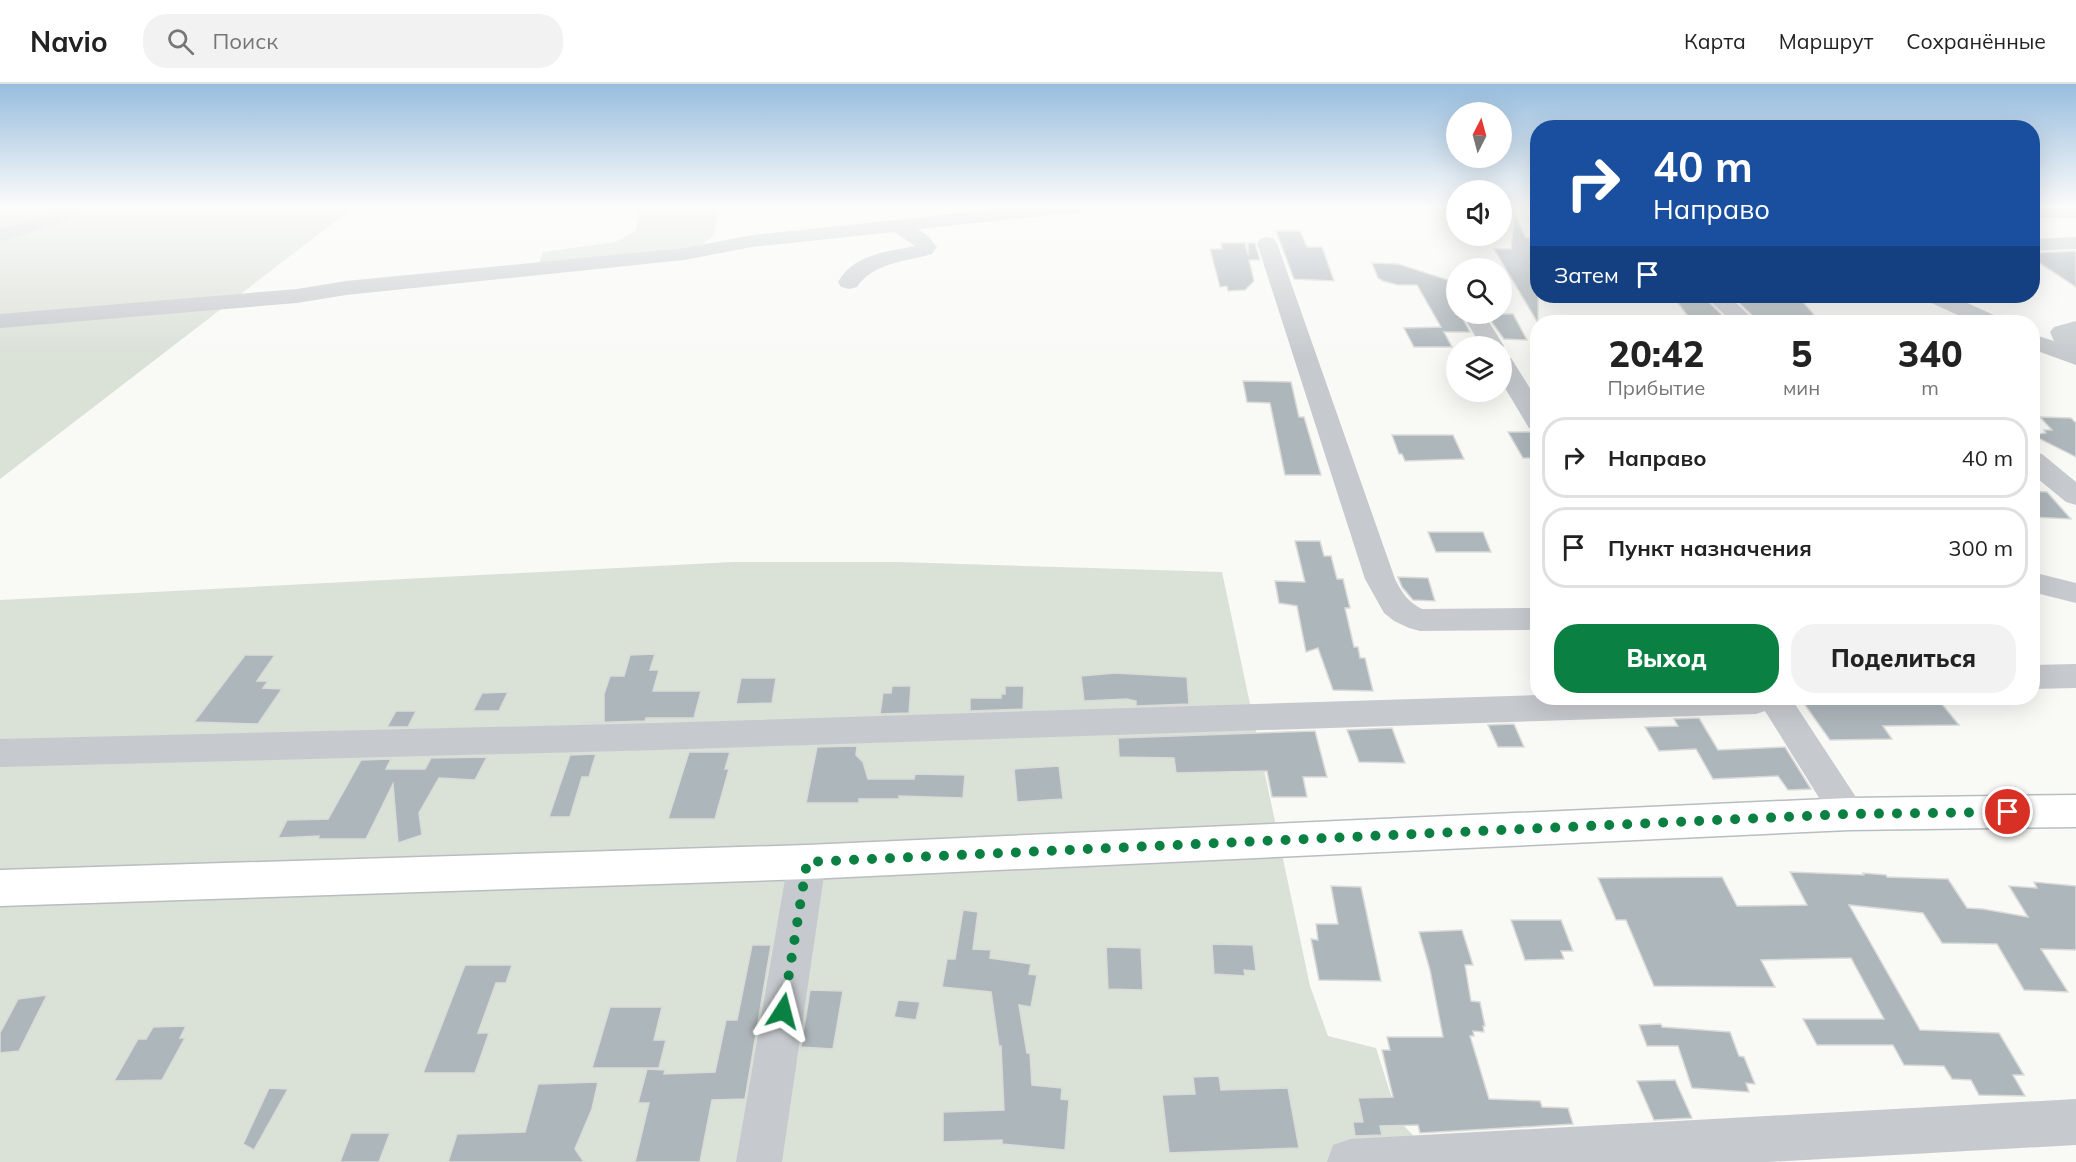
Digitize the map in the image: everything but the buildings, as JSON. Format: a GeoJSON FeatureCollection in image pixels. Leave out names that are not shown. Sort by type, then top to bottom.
{"type":"FeatureCollection","features":[{"type":"Feature","properties":{"kind":"main road"},"geometry":{"type":"LineString","coordinates":[[0,888],[807,862],[1849,814],[2076,811]]}},
{"type":"Feature","properties":{"kind":"street"},"geometry":{"type":"LineString","coordinates":[[0,321],[297,296],[346,288],[664,256]]}},
{"type":"Feature","properties":{"kind":"street"},"geometry":{"type":"LineString","coordinates":[[849,282],[855,272],[872,263],[899,256]]}},
{"type":"Feature","properties":{"kind":"street"},"geometry":{"type":"LineString","coordinates":[[1271,256],[1380,579],[1393,605],[1406,615],[1420,620],[1530,620]]}},
{"type":"Feature","properties":{"kind":"street"},"geometry":{"type":"LineString","coordinates":[[1724,303],[1737,315]]}},
{"type":"Feature","properties":{"kind":"street"},"geometry":{"type":"LineString","coordinates":[[1950,303],[1975,315]]}},
{"type":"Feature","properties":{"kind":"street"},"geometry":{"type":"LineString","coordinates":[[2076,328],[2062,332],[2063,337],[2076,347]]}},
{"type":"Feature","properties":{"kind":"street"},"geometry":{"type":"LineString","coordinates":[[2040,344],[2076,358]]}},
{"type":"Feature","properties":{"kind":"street"},"geometry":{"type":"LineString","coordinates":[[1512,380],[1530,410]]}},
{"type":"Feature","properties":{"kind":"street"},"geometry":{"type":"LineString","coordinates":[[2040,461],[2076,464]]}},
{"type":"Feature","properties":{"kind":"street"},"geometry":{"type":"LineString","coordinates":[[2040,466],[2076,496]]}},
{"type":"Feature","properties":{"kind":"street"},"geometry":{"type":"LineString","coordinates":[[2040,584],[2076,593]]}},
{"type":"Feature","properties":{"kind":"street"},"geometry":{"type":"LineString","coordinates":[[2040,677],[2076,676]]}},
{"type":"Feature","properties":{"kind":"street"},"geometry":{"type":"LineString","coordinates":[[0,753],[325,746],[1631,705]]}},
{"type":"Feature","properties":{"kind":"street"},"geometry":{"type":"LineString","coordinates":[[1779,705],[1849,814]]}},
{"type":"Feature","properties":{"kind":"street"},"geometry":{"type":"LineString","coordinates":[[759,1162],[807,862]]}},
{"type":"Feature","properties":{"kind":"street"},"geometry":{"type":"LineString","coordinates":[[1350,1162],[2076,1122]]}},
{"type":"Feature","properties":{"kind":"shaded area"},"geometry":{"type":"Polygon","coordinates":[[[0,256],[290,256],[0,479],[0,256]]]}},
{"type":"Feature","properties":{"kind":"shaded area"},"geometry":{"type":"Polygon","coordinates":[[[541,256],[626,256],[539,263],[541,256]]]}},
{"type":"Feature","properties":{"kind":"shaded area"},"geometry":{"type":"Polygon","coordinates":[[[733,562],[896,562],[1222,572],[1310,986],[1328,1036],[1376,1048],[1399,1121],[1412,1134],[1422,1162],[0,1162],[0,600],[733,562]]]}},
{"type":"Feature","properties":{"kind":"route"},"geometry":{"type":"LineString","coordinates":[[783,1011],[807,862],[1849,814],[2008,812]]}}]}
